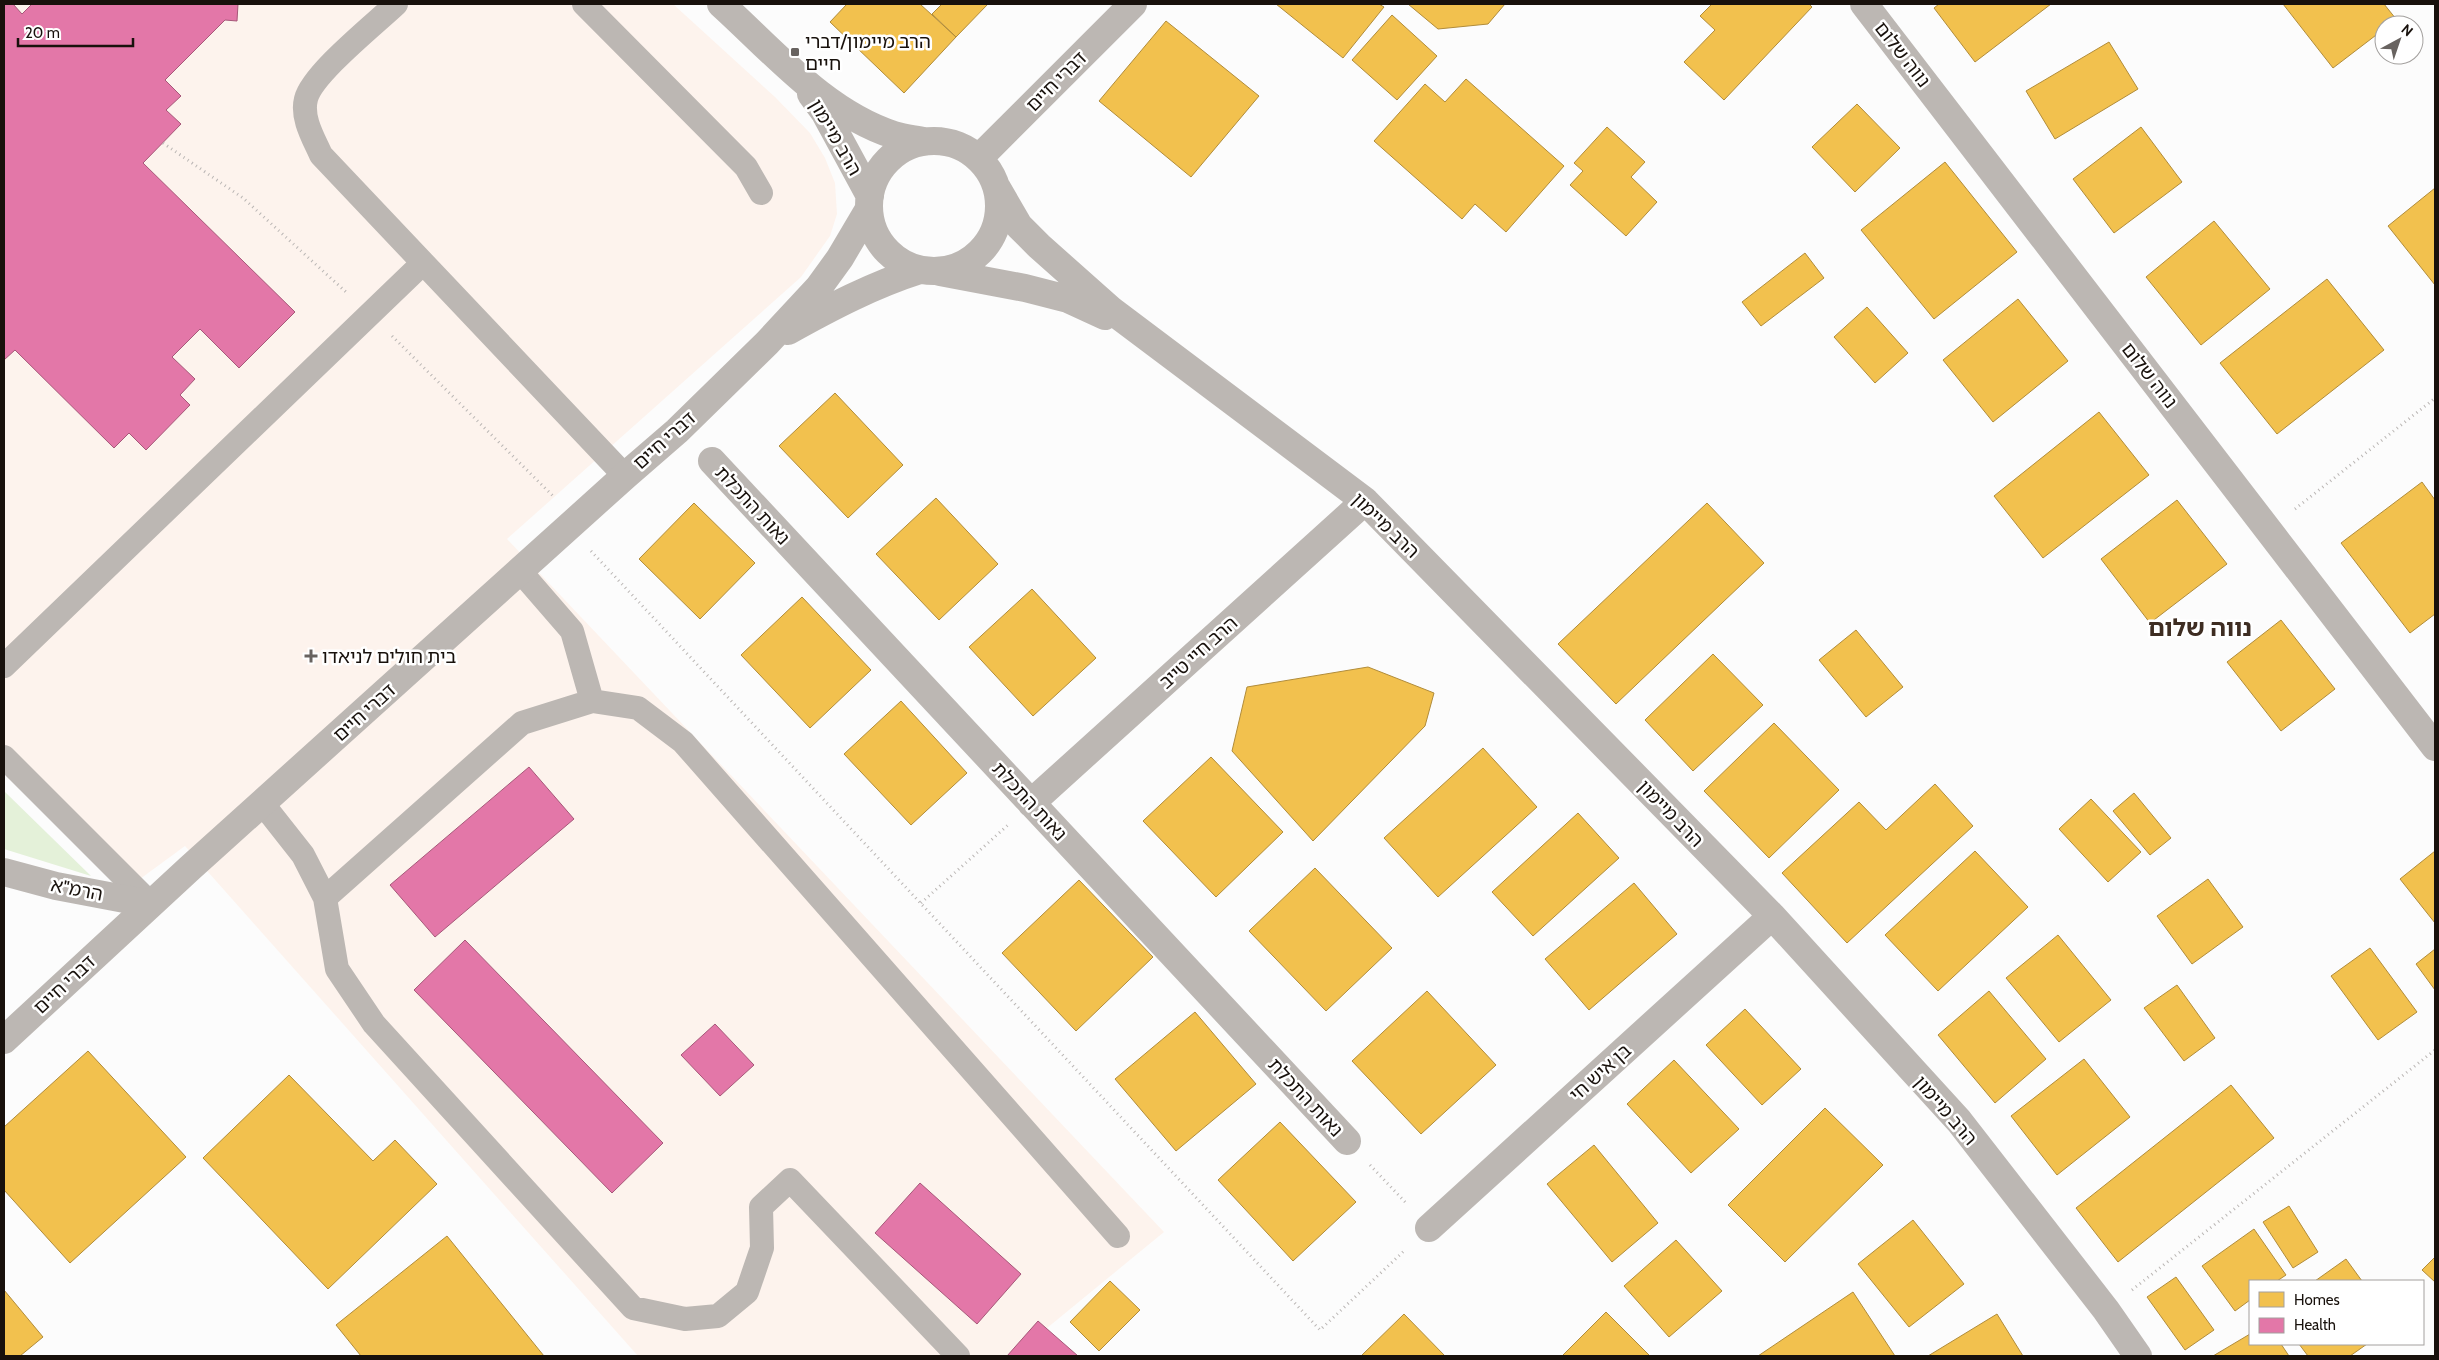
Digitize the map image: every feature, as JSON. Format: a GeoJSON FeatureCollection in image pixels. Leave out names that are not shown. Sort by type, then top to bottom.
{"type":"FeatureCollection","features":[{"type":"Feature","properties":{"kind":"street"},"geometry":{"type":"LineString","coordinates":[[721,4],[798,74]]}},
{"type":"Feature","properties":{"kind":"street","name":"דברי חיים"},"geometry":{"type":"LineString","coordinates":[[979,158],[1133,4]]}},
{"type":"Feature","properties":{"kind":"street","name":"נווה שלום"},"geometry":{"type":"LineString","coordinates":[[1864,4],[2435,747]]}},
{"type":"Feature","properties":{"kind":"street","name":"הרב מיימון"},"geometry":{"type":"LineString","coordinates":[[798,74],[834,104],[868,124],[894,135],[924,141]]}},
{"type":"Feature","properties":{"kind":"street","name":"הרב מיימון"},"geometry":{"type":"LineString","coordinates":[[798,74],[825,113],[869,203]]}},
{"type":"Feature","properties":{"kind":"street"},"geometry":{"type":"LineString","coordinates":[[924,141],[950,143],[963,147],[979,158],[990,172],[997,188],[1000,208],[997,227],[988,244],[974,258],[956,268],[928,271],[904,264],[890,254],[879,241],[872,226],[869,203],[876,177],[888,160],[904,148],[924,141]]}},
{"type":"Feature","properties":{"kind":"street","name":"הרב מיימון"},"geometry":{"type":"LineString","coordinates":[[997,188],[1019,226],[1038,246],[1111,310],[1365,501],[1772,916],[1959,1121],[2106,1310],[2138,1356]]}},
{"type":"Feature","properties":{"kind":"street","name":"דברי חיים"},"geometry":{"type":"LineString","coordinates":[[4,1040],[262,803],[677,431],[767,342],[819,287],[840,258],[869,203]]}},
{"type":"Feature","properties":{"kind":"street","name":"הרב מיימון"},"geometry":{"type":"LineString","coordinates":[[928,271],[1025,288],[1068,299],[1141,333]]}},
{"type":"Feature","properties":{"kind":"street","name":"דברי חיים"},"geometry":{"type":"LineString","coordinates":[[767,342],[852,296],[891,279],[928,271]]}},
{"type":"Feature","properties":{"kind":"street","name":"נאות התכלת"},"geometry":{"type":"LineString","coordinates":[[712,461],[1347,1141]]}},
{"type":"Feature","properties":{"kind":"street","name":"הרב חיי טייב"},"geometry":{"type":"LineString","coordinates":[[1031,803],[1365,501]]}},
{"type":"Feature","properties":{"kind":"street","name":"הרמ\"א"},"geometry":{"type":"LineString","coordinates":[[4,872],[56,886],[151,904]]}},
{"type":"Feature","properties":{"kind":"street","name":"בן איש חי"},"geometry":{"type":"LineString","coordinates":[[1429,1228],[1772,916]]}},
{"type":"Feature","properties":{"kind":"lane"},"geometry":{"type":"LineString","coordinates":[[396,4],[324,72],[311,88],[306,101],[307,120],[321,155],[625,476]]}},
{"type":"Feature","properties":{"kind":"lane"},"geometry":{"type":"LineString","coordinates":[[584,4],[616,33],[746,167],[761,193]]}},
{"type":"Feature","properties":{"kind":"lane"},"geometry":{"type":"LineString","coordinates":[[4,666],[423,263]]}},
{"type":"Feature","properties":{"kind":"lane"},"geometry":{"type":"LineString","coordinates":[[520,571],[572,631],[592,702]]}},
{"type":"Feature","properties":{"kind":"lane"},"geometry":{"type":"LineString","coordinates":[[324,898],[522,723],[592,702],[638,708],[683,742],[1118,1236]]}},
{"type":"Feature","properties":{"kind":"lane"},"geometry":{"type":"LineString","coordinates":[[4,757],[151,904]]}},
{"type":"Feature","properties":{"kind":"lane"},"geometry":{"type":"LineString","coordinates":[[262,803],[303,855],[324,898],[337,969],[374,1024],[633,1308],[685,1319],[718,1316],[747,1292],[762,1248],[761,1207],[790,1180],[958,1356]]}},
{"type":"Feature","properties":{"kind":"path"},"geometry":{"type":"LineString","coordinates":[[2268,530],[2434,398],[2435,400]]}},
{"type":"Feature","properties":{"kind":"path"},"geometry":{"type":"LineString","coordinates":[[568,527],[1320,1330],[1429,1228],[1347,1141]]}},
{"type":"Feature","properties":{"kind":"path"},"geometry":{"type":"LineString","coordinates":[[921,904],[1031,803]]}},
{"type":"Feature","properties":{"kind":"path"},"geometry":{"type":"LineString","coordinates":[[2106,1310],[2435,1050]]}},
{"type":"Feature","properties":{"kind":"shaded area","name":"בית חולים לניאדו"},"geometry":{"type":"Polygon","coordinates":[[[4,4],[673,4],[775,97],[810,133],[825,158],[835,183],[837,214],[830,236],[801,277],[507,539],[1164,1232],[1013,1356],[638,1356],[185,846],[125,890],[4,774],[4,4]]]}},
{"type":"Feature","properties":{"kind":"green space"},"geometry":{"type":"Polygon","coordinates":[[[4,791],[91,876],[4,849],[4,791]]]}},
{"type":"Feature","properties":{"kind":"building: Homes"},"geometry":{"type":"Polygon","coordinates":[[[847,4],[920,4],[956,37],[904,93],[830,22],[847,4]]]}},
{"type":"Feature","properties":{"kind":"building: Homes"},"geometry":{"type":"Polygon","coordinates":[[[942,4],[988,4],[956,37],[932,14],[942,4]]]}},
{"type":"Feature","properties":{"kind":"building: Homes"},"geometry":{"type":"Polygon","coordinates":[[[1276,4],[1379,4],[1384,7],[1343,58],[1276,4]]]}},
{"type":"Feature","properties":{"kind":"building: Homes"},"geometry":{"type":"Polygon","coordinates":[[[1408,4],[1505,4],[1488,24],[1438,29],[1408,4]]]}},
{"type":"Feature","properties":{"kind":"building: Homes"},"geometry":{"type":"Polygon","coordinates":[[[1712,4],[1809,4],[1812,7],[1724,100],[1684,62],[1715,30],[1700,16],[1712,4]]]}},
{"type":"Feature","properties":{"kind":"building: Homes"},"geometry":{"type":"Polygon","coordinates":[[[1939,4],[2051,4],[1975,62],[1934,8],[1939,4]]]}},
{"type":"Feature","properties":{"kind":"building: Homes"},"geometry":{"type":"Polygon","coordinates":[[[2283,4],[2384,4],[2393,15],[2374,15],[2374,37],[2333,68],[2283,4]]]}},
{"type":"Feature","properties":{"kind":"building: Homes"},"geometry":{"type":"Polygon","coordinates":[[[1392,15],[1437,56],[1397,100],[1352,60],[1392,15]]]}},
{"type":"Feature","properties":{"kind":"building: Homes"},"geometry":{"type":"Polygon","coordinates":[[[1166,21],[1259,96],[1191,177],[1099,101],[1166,21]]]}},
{"type":"Feature","properties":{"kind":"building: Homes"},"geometry":{"type":"Polygon","coordinates":[[[2109,42],[2138,89],[2055,139],[2026,91],[2109,42]]]}},
{"type":"Feature","properties":{"kind":"building: Homes"},"geometry":{"type":"Polygon","coordinates":[[[1466,79],[1564,166],[1506,232],[1475,204],[1462,219],[1374,141],[1425,84],[1445,102],[1466,79]]]}},
{"type":"Feature","properties":{"kind":"building: Homes"},"geometry":{"type":"Polygon","coordinates":[[[1857,104],[1900,148],[1855,192],[1812,147],[1857,104]]]}},
{"type":"Feature","properties":{"kind":"building: Homes"},"geometry":{"type":"Polygon","coordinates":[[[1607,127],[1645,162],[1631,177],[1657,202],[1626,236],[1570,185],[1583,171],[1574,163],[1607,127]]]}},
{"type":"Feature","properties":{"kind":"building: Homes"},"geometry":{"type":"Polygon","coordinates":[[[2141,127],[2182,182],[2114,233],[2073,179],[2141,127]]]}},
{"type":"Feature","properties":{"kind":"building: Homes"},"geometry":{"type":"Polygon","coordinates":[[[1945,162],[2017,252],[1934,319],[1861,230],[1945,162]]]}},
{"type":"Feature","properties":{"kind":"building: Homes"},"geometry":{"type":"Polygon","coordinates":[[[2435,188],[2435,285],[2388,226],[2435,188]]]}},
{"type":"Feature","properties":{"kind":"building: Homes"},"geometry":{"type":"Polygon","coordinates":[[[2214,221],[2270,289],[2201,345],[2146,277],[2214,221]]]}},
{"type":"Feature","properties":{"kind":"building: Homes"},"geometry":{"type":"Polygon","coordinates":[[[1805,253],[1824,278],[1761,326],[1742,302],[1805,253]]]}},
{"type":"Feature","properties":{"kind":"building: Homes"},"geometry":{"type":"Polygon","coordinates":[[[2327,279],[2384,350],[2277,434],[2220,363],[2327,279]]]}},
{"type":"Feature","properties":{"kind":"building: Homes"},"geometry":{"type":"Polygon","coordinates":[[[2018,299],[2068,361],[1993,422],[1943,360],[2018,299]]]}},
{"type":"Feature","properties":{"kind":"building: Homes"},"geometry":{"type":"Polygon","coordinates":[[[1867,307],[1908,353],[1875,383],[1834,337],[1867,307]]]}},
{"type":"Feature","properties":{"kind":"building: Homes"},"geometry":{"type":"Polygon","coordinates":[[[835,393],[903,465],[848,518],[779,446],[835,393]]]}},
{"type":"Feature","properties":{"kind":"building: Homes"},"geometry":{"type":"Polygon","coordinates":[[[2099,412],[2149,475],[2043,558],[1994,496],[2099,412]]]}},
{"type":"Feature","properties":{"kind":"building: Homes"},"geometry":{"type":"Polygon","coordinates":[[[2422,482],[2435,500],[2435,614],[2410,633],[2341,543],[2422,482]]]}},
{"type":"Feature","properties":{"kind":"building: Homes"},"geometry":{"type":"Polygon","coordinates":[[[936,498],[998,564],[939,620],[876,554],[936,498]]]}},
{"type":"Feature","properties":{"kind":"building: Homes"},"geometry":{"type":"Polygon","coordinates":[[[2177,500],[2227,564],[2150,623],[2101,559],[2177,500]]]}},
{"type":"Feature","properties":{"kind":"building: Homes"},"geometry":{"type":"Polygon","coordinates":[[[694,503],[755,563],[700,619],[639,559],[694,503]]]}},
{"type":"Feature","properties":{"kind":"building: Homes"},"geometry":{"type":"Polygon","coordinates":[[[1707,503],[1764,563],[1616,704],[1558,644],[1707,503]]]}},
{"type":"Feature","properties":{"kind":"building: Homes"},"geometry":{"type":"Polygon","coordinates":[[[1032,589],[1096,658],[1033,716],[969,647],[1032,589]]]}},
{"type":"Feature","properties":{"kind":"building: Homes"},"geometry":{"type":"Polygon","coordinates":[[[802,597],[871,670],[810,728],[741,655],[802,597]]]}},
{"type":"Feature","properties":{"kind":"building: Homes"},"geometry":{"type":"Polygon","coordinates":[[[2281,620],[2335,689],[2281,731],[2227,662],[2281,620]]]}},
{"type":"Feature","properties":{"kind":"building: Homes"},"geometry":{"type":"Polygon","coordinates":[[[1856,630],[1903,687],[1866,717],[1819,660],[1856,630]]]}},
{"type":"Feature","properties":{"kind":"building: Homes"},"geometry":{"type":"Polygon","coordinates":[[[1713,654],[1763,705],[1693,771],[1645,720],[1713,654]]]}},
{"type":"Feature","properties":{"kind":"building: Homes"},"geometry":{"type":"Polygon","coordinates":[[[1368,667],[1434,693],[1425,726],[1313,841],[1232,751],[1247,687],[1368,667]]]}},
{"type":"Feature","properties":{"kind":"building: Homes"},"geometry":{"type":"Polygon","coordinates":[[[901,701],[967,773],[911,825],[844,754],[901,701]]]}},
{"type":"Feature","properties":{"kind":"building: Homes"},"geometry":{"type":"Polygon","coordinates":[[[1774,723],[1839,790],[1769,858],[1704,791],[1774,723]]]}},
{"type":"Feature","properties":{"kind":"building: Homes"},"geometry":{"type":"Polygon","coordinates":[[[1483,748],[1537,807],[1438,897],[1384,838],[1483,748]]]}},
{"type":"Feature","properties":{"kind":"building: Homes"},"geometry":{"type":"Polygon","coordinates":[[[1211,757],[1283,832],[1216,897],[1143,821],[1211,757]]]}},
{"type":"Feature","properties":{"kind":"building: Homes"},"geometry":{"type":"Polygon","coordinates":[[[1935,784],[1973,826],[1847,943],[1782,873],[1859,802],[1886,830],[1935,784]]]}},
{"type":"Feature","properties":{"kind":"building: Homes"},"geometry":{"type":"Polygon","coordinates":[[[2134,793],[2171,838],[2150,855],[2113,811],[2134,793]]]}},
{"type":"Feature","properties":{"kind":"building: Homes"},"geometry":{"type":"Polygon","coordinates":[[[2091,799],[2141,852],[2108,882],[2059,829],[2091,799]]]}},
{"type":"Feature","properties":{"kind":"building: Homes"},"geometry":{"type":"Polygon","coordinates":[[[1578,813],[1619,858],[1533,936],[1492,892],[1578,813]]]}},
{"type":"Feature","properties":{"kind":"building: Homes"},"geometry":{"type":"Polygon","coordinates":[[[1975,851],[2028,907],[1938,991],[1885,935],[1975,851]]]}},
{"type":"Feature","properties":{"kind":"building: Homes"},"geometry":{"type":"Polygon","coordinates":[[[2435,851],[2435,923],[2400,879],[2435,851]]]}},
{"type":"Feature","properties":{"kind":"building: Homes"},"geometry":{"type":"Polygon","coordinates":[[[1315,868],[1392,948],[1326,1011],[1249,931],[1315,868]]]}},
{"type":"Feature","properties":{"kind":"building: Homes"},"geometry":{"type":"Polygon","coordinates":[[[2208,879],[2243,927],[2192,964],[2157,916],[2208,879]]]}},
{"type":"Feature","properties":{"kind":"building: Homes"},"geometry":{"type":"Polygon","coordinates":[[[1079,880],[1153,957],[1076,1031],[1002,953],[1079,880]]]}},
{"type":"Feature","properties":{"kind":"building: Homes"},"geometry":{"type":"Polygon","coordinates":[[[1634,883],[1677,934],[1589,1010],[1545,959],[1634,883]]]}},
{"type":"Feature","properties":{"kind":"building: Homes"},"geometry":{"type":"Polygon","coordinates":[[[2058,935],[2111,1000],[2059,1042],[2006,978],[2058,935]]]}},
{"type":"Feature","properties":{"kind":"building: Homes"},"geometry":{"type":"Polygon","coordinates":[[[2370,948],[2417,1012],[2378,1040],[2331,976],[2370,948]]]}},
{"type":"Feature","properties":{"kind":"building: Homes"},"geometry":{"type":"Polygon","coordinates":[[[2435,949],[2435,990],[2416,964],[2435,949]]]}},
{"type":"Feature","properties":{"kind":"building: Homes"},"geometry":{"type":"Polygon","coordinates":[[[2177,985],[2215,1038],[2184,1061],[2144,1008],[2177,985]]]}},
{"type":"Feature","properties":{"kind":"building: Homes"},"geometry":{"type":"Polygon","coordinates":[[[1427,991],[1496,1065],[1421,1134],[1352,1061],[1427,991]]]}},
{"type":"Feature","properties":{"kind":"building: Homes"},"geometry":{"type":"Polygon","coordinates":[[[1989,991],[2046,1059],[1995,1103],[1938,1035],[1989,991]]]}},
{"type":"Feature","properties":{"kind":"building: Homes"},"geometry":{"type":"Polygon","coordinates":[[[1745,1009],[1801,1069],[1762,1105],[1706,1045],[1745,1009]]]}},
{"type":"Feature","properties":{"kind":"building: Homes"},"geometry":{"type":"Polygon","coordinates":[[[1195,1012],[1256,1084],[1176,1151],[1115,1079],[1195,1012]]]}},
{"type":"Feature","properties":{"kind":"building: Homes"},"geometry":{"type":"Polygon","coordinates":[[[88,1051],[186,1157],[70,1263],[4,1190],[4,1127],[88,1051]]]}},
{"type":"Feature","properties":{"kind":"building: Homes"},"geometry":{"type":"Polygon","coordinates":[[[2084,1059],[2130,1117],[2057,1175],[2011,1116],[2084,1059]]]}},
{"type":"Feature","properties":{"kind":"building: Homes"},"geometry":{"type":"Polygon","coordinates":[[[1674,1060],[1739,1129],[1691,1173],[1627,1104],[1674,1060]]]}},
{"type":"Feature","properties":{"kind":"building: Homes"},"geometry":{"type":"Polygon","coordinates":[[[289,1075],[373,1161],[395,1140],[437,1184],[328,1289],[203,1158],[289,1075]]]}},
{"type":"Feature","properties":{"kind":"building: Homes"},"geometry":{"type":"Polygon","coordinates":[[[2231,1085],[2274,1138],[2118,1262],[2076,1208],[2231,1085]]]}},
{"type":"Feature","properties":{"kind":"building: Homes"},"geometry":{"type":"Polygon","coordinates":[[[1825,1108],[1883,1165],[1785,1262],[1728,1205],[1825,1108]]]}},
{"type":"Feature","properties":{"kind":"building: Homes"},"geometry":{"type":"Polygon","coordinates":[[[1280,1122],[1356,1202],[1293,1261],[1218,1180],[1280,1122]]]}},
{"type":"Feature","properties":{"kind":"building: Homes"},"geometry":{"type":"Polygon","coordinates":[[[1594,1145],[1658,1223],[1612,1262],[1547,1184],[1594,1145]]]}},
{"type":"Feature","properties":{"kind":"building: Homes"},"geometry":{"type":"Polygon","coordinates":[[[2289,1206],[2318,1252],[2293,1268],[2263,1222],[2289,1206]]]}},
{"type":"Feature","properties":{"kind":"building: Homes"},"geometry":{"type":"Polygon","coordinates":[[[1913,1220],[1964,1284],[1909,1327],[1858,1264],[1913,1220]]]}},
{"type":"Feature","properties":{"kind":"building: Homes"},"geometry":{"type":"Polygon","coordinates":[[[2254,1229],[2286,1275],[2278,1280],[2249,1280],[2249,1301],[2235,1311],[2202,1266],[2254,1229]]]}},
{"type":"Feature","properties":{"kind":"building: Homes"},"geometry":{"type":"Polygon","coordinates":[[[447,1236],[544,1356],[361,1356],[336,1325],[447,1236]]]}},
{"type":"Feature","properties":{"kind":"building: Homes"},"geometry":{"type":"Polygon","coordinates":[[[1676,1240],[1722,1291],[1669,1337],[1624,1286],[1676,1240]]]}},
{"type":"Feature","properties":{"kind":"building: Homes"},"geometry":{"type":"Polygon","coordinates":[[[2435,1257],[2435,1282],[2422,1270],[2435,1257]]]}},
{"type":"Feature","properties":{"kind":"building: Homes"},"geometry":{"type":"Polygon","coordinates":[[[2346,1259],[2361,1280],[2316,1280],[2346,1259]]]}},
{"type":"Feature","properties":{"kind":"building: Homes"},"geometry":{"type":"Polygon","coordinates":[[[2176,1277],[2214,1330],[2185,1350],[2147,1297],[2176,1277]]]}},
{"type":"Feature","properties":{"kind":"building: Homes"},"geometry":{"type":"Polygon","coordinates":[[[1110,1281],[1140,1310],[1099,1351],[1070,1322],[1110,1281]]]}},
{"type":"Feature","properties":{"kind":"building: Homes"},"geometry":{"type":"Polygon","coordinates":[[[4,1290],[43,1337],[20,1356],[4,1356],[4,1290]]]}},
{"type":"Feature","properties":{"kind":"building: Homes"},"geometry":{"type":"Polygon","coordinates":[[[1853,1292],[1895,1356],[1758,1356],[1853,1292]]]}},
{"type":"Feature","properties":{"kind":"building: Homes"},"geometry":{"type":"Polygon","coordinates":[[[1606,1312],[1650,1356],[1562,1356],[1606,1312]]]}},
{"type":"Feature","properties":{"kind":"building: Homes"},"geometry":{"type":"Polygon","coordinates":[[[1404,1314],[1445,1356],[1361,1356],[1404,1314]]]}},
{"type":"Feature","properties":{"kind":"building: Homes"},"geometry":{"type":"Polygon","coordinates":[[[1997,1314],[2023,1356],[1928,1356],[1997,1314]]]}},
{"type":"Feature","properties":{"kind":"building: Homes"},"geometry":{"type":"Polygon","coordinates":[[[2249,1335],[2249,1345],[2282,1345],[2289,1356],[2213,1356],[2249,1335]]]}},
{"type":"Feature","properties":{"kind":"building: Homes"},"geometry":{"type":"Polygon","coordinates":[[[2300,1345],[2366,1345],[2350,1356],[2308,1356],[2300,1345]]]}},
{"type":"Feature","properties":{"kind":"building: Health"},"geometry":{"type":"Polygon","coordinates":[[[4,4],[13,4],[22,14],[32,4],[238,4],[237,21],[225,20],[165,80],[181,96],[166,110],[181,124],[143,163],[295,312],[239,368],[200,329],[172,357],[195,379],[180,395],[190,405],[146,450],[129,433],[114,448],[15,350],[4,360],[4,4]]]}},
{"type":"Feature","properties":{"kind":"building: Health"},"geometry":{"type":"Polygon","coordinates":[[[529,767],[574,819],[435,937],[390,885],[529,767]]]}},
{"type":"Feature","properties":{"kind":"building: Health"},"geometry":{"type":"Polygon","coordinates":[[[465,940],[663,1143],[612,1193],[414,990],[465,940]]]}},
{"type":"Feature","properties":{"kind":"building: Health"},"geometry":{"type":"Polygon","coordinates":[[[715,1024],[754,1065],[720,1096],[681,1055],[715,1024]]]}},
{"type":"Feature","properties":{"kind":"building: Health"},"geometry":{"type":"Polygon","coordinates":[[[920,1183],[1021,1274],[977,1324],[875,1233],[920,1183]]]}},
{"type":"Feature","properties":{"kind":"building: Health"},"geometry":{"type":"Polygon","coordinates":[[[1038,1321],[1078,1356],[1007,1356],[1038,1321]]]}},
{"type":"Feature","properties":{"kind":"place","name":"הרב מיימון/דברי חיים"},"geometry":{"type":"Point","coordinates":[795,52]}},
{"type":"Feature","properties":{"kind":"place","name":"בית חולים לניאדו"},"geometry":{"type":"Point","coordinates":[311,656]}},
{"type":"Feature","properties":{"kind":"district","name":"נווה שלום"},"geometry":{"type":"Point","coordinates":[2200,628]}}]}
